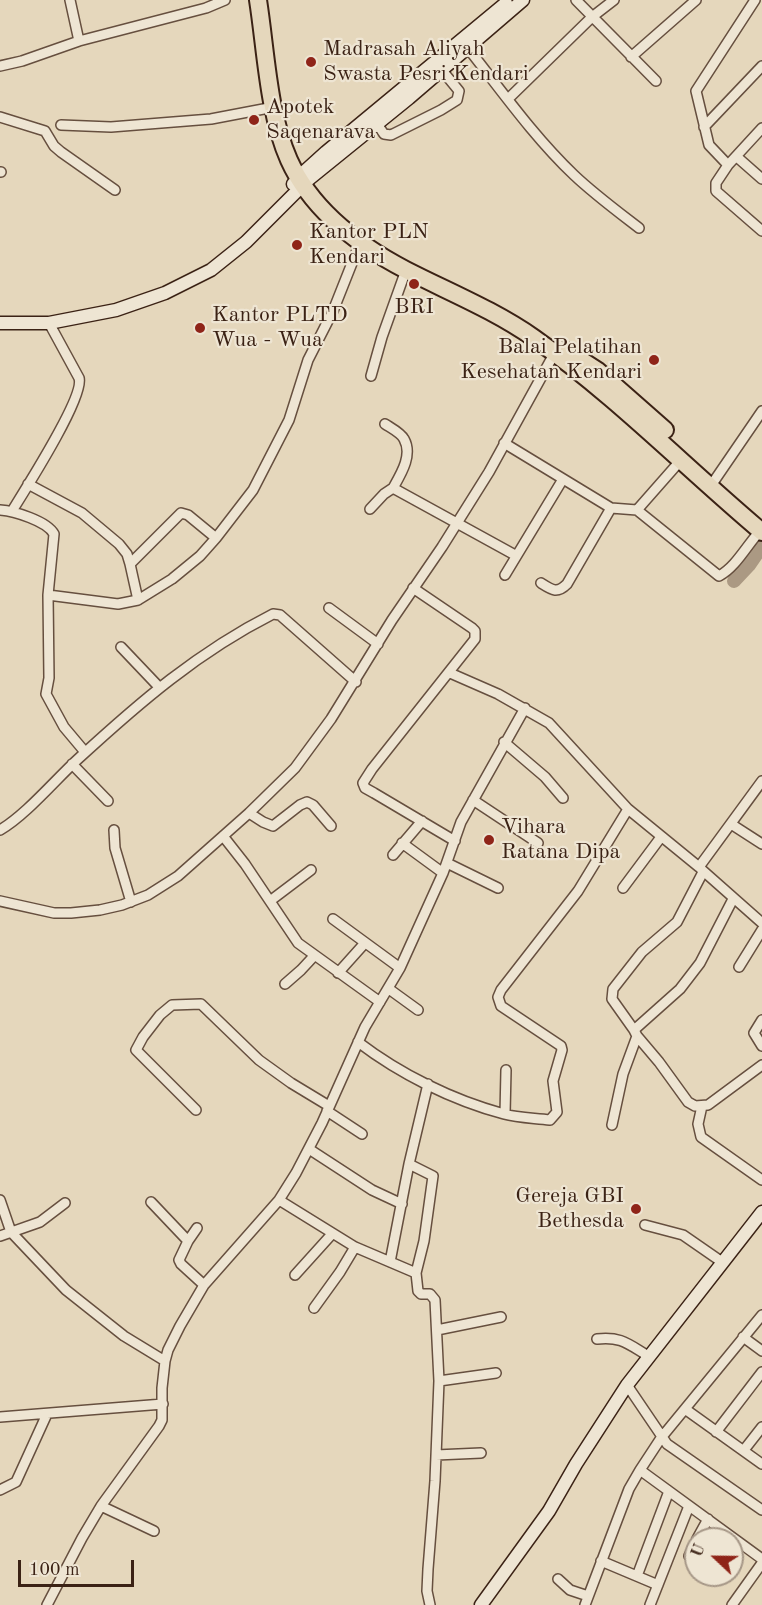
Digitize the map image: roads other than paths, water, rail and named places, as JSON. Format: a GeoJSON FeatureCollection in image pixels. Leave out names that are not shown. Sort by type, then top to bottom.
{"type":"FeatureCollection","features":[{"type":"Feature","properties":{"kind":"highway"},"geometry":{"type":"LineString","coordinates":[[258,0],[274,107],[289,159],[335,223],[360,243],[406,270],[507,321],[556,350],[598,371],[639,405],[713,483],[761,528]]}},
{"type":"Feature","properties":{"kind":"highway"},"geometry":{"type":"LineString","coordinates":[[267,0],[285,126],[304,178],[341,219],[403,260],[499,306],[556,350],[681,460],[713,483]]}},
{"type":"Feature","properties":{"kind":"main road"},"geometry":{"type":"LineString","coordinates":[[0,323],[50,323],[116,310],[149,300],[211,270],[304,178],[509,0]]}},
{"type":"Feature","properties":{"kind":"main road"},"geometry":{"type":"LineString","coordinates":[[304,178],[377,124],[523,0]]}},
{"type":"Feature","properties":{"kind":"main road"},"geometry":{"type":"LineString","coordinates":[[0,318],[55,319],[112,306],[184,279],[233,249]]}},
{"type":"Feature","properties":{"kind":"main road"},"geometry":{"type":"LineString","coordinates":[[481,1605],[549,1511],[627,1385],[762,1212]]}},
{"type":"Feature","properties":{"kind":"street"},"geometry":{"type":"LineString","coordinates":[[70,0],[79,41]]}},
{"type":"Feature","properties":{"kind":"street"},"geometry":{"type":"LineString","coordinates":[[0,66],[22,61],[79,41],[206,8],[225,0]]}},
{"type":"Feature","properties":{"kind":"street"},"geometry":{"type":"LineString","coordinates":[[576,0],[656,81]]}},
{"type":"Feature","properties":{"kind":"street"},"geometry":{"type":"LineString","coordinates":[[508,99],[592,17],[614,0]]}},
{"type":"Feature","properties":{"kind":"street"},"geometry":{"type":"LineString","coordinates":[[630,57],[696,0]]}},
{"type":"Feature","properties":{"kind":"street"},"geometry":{"type":"LineString","coordinates":[[728,165],[709,145],[696,91],[755,0]]}},
{"type":"Feature","properties":{"kind":"street"},"geometry":{"type":"LineString","coordinates":[[466,47],[573,173],[607,204],[639,228]]}},
{"type":"Feature","properties":{"kind":"street"},"geometry":{"type":"LineString","coordinates":[[704,127],[762,66]]}},
{"type":"Feature","properties":{"kind":"street"},"geometry":{"type":"LineString","coordinates":[[377,124],[384,134],[391,135],[457,100],[459,91],[441,69]]}},
{"type":"Feature","properties":{"kind":"street"},"geometry":{"type":"LineString","coordinates":[[62,125],[111,127],[211,118],[274,107]]}},
{"type":"Feature","properties":{"kind":"street"},"geometry":{"type":"LineString","coordinates":[[0,117],[45,131],[54,146],[61,152],[115,190]]}},
{"type":"Feature","properties":{"kind":"street"},"geometry":{"type":"LineString","coordinates":[[762,128],[728,165],[716,183],[716,191],[762,231]]}},
{"type":"Feature","properties":{"kind":"street"},"geometry":{"type":"LineString","coordinates":[[737,157],[762,179]]}},
{"type":"Feature","properties":{"kind":"street"},"geometry":{"type":"LineString","coordinates":[[48,595],[118,604],[138,600],[172,579],[200,556],[216,538],[253,490],[289,420],[308,360],[333,311],[360,243]]}},
{"type":"Feature","properties":{"kind":"street"},"geometry":{"type":"LineString","coordinates":[[370,376],[406,270]]}},
{"type":"Feature","properties":{"kind":"street"},"geometry":{"type":"LineString","coordinates":[[12,511],[69,413],[80,382],[50,323]]}},
{"type":"Feature","properties":{"kind":"street"},"geometry":{"type":"LineString","coordinates":[[0,901],[54,913],[100,910],[131,902],[148,895],[178,876],[249,813],[306,755],[356,681],[413,588],[489,472],[556,350]]}},
{"type":"Feature","properties":{"kind":"street"},"geometry":{"type":"LineString","coordinates":[[713,483],[762,411]]}},
{"type":"Feature","properties":{"kind":"street"},"geometry":{"type":"LineString","coordinates":[[370,509],[393,488],[404,468],[407,456],[406,442],[401,435],[386,424]]}},
{"type":"Feature","properties":{"kind":"street"},"geometry":{"type":"LineString","coordinates":[[504,442],[611,508],[637,510],[719,576],[727,572],[761,528]]}},
{"type":"Feature","properties":{"kind":"street"},"geometry":{"type":"LineString","coordinates":[[637,510],[681,460]]}},
{"type":"Feature","properties":{"kind":"street"},"geometry":{"type":"LineString","coordinates":[[505,575],[563,479]]}},
{"type":"Feature","properties":{"kind":"street"},"geometry":{"type":"LineString","coordinates":[[28,484],[68,504],[90,519],[123,549],[130,564],[138,600]]}},
{"type":"Feature","properties":{"kind":"street"},"geometry":{"type":"LineString","coordinates":[[393,488],[515,555]]}},
{"type":"Feature","properties":{"kind":"street"},"geometry":{"type":"LineString","coordinates":[[541,583],[555,591],[567,584],[611,508]]}},
{"type":"Feature","properties":{"kind":"street"},"geometry":{"type":"LineString","coordinates":[[0,510],[12,511],[49,526],[54,534],[48,595],[49,673],[46,694],[64,727],[85,752]]}},
{"type":"Feature","properties":{"kind":"street"},"geometry":{"type":"LineString","coordinates":[[130,564],[181,513],[188,515],[216,538]]}},
{"type":"Feature","properties":{"kind":"street"},"geometry":{"type":"LineString","coordinates":[[413,588],[475,631],[475,639],[363,782],[365,788],[455,841]]}},
{"type":"Feature","properties":{"kind":"street"},"geometry":{"type":"LineString","coordinates":[[329,608],[378,644]]}},
{"type":"Feature","properties":{"kind":"street"},"geometry":{"type":"LineString","coordinates":[[0,830],[159,687],[214,647],[276,613],[356,681]]}},
{"type":"Feature","properties":{"kind":"street"},"geometry":{"type":"LineString","coordinates":[[121,647],[159,687]]}},
{"type":"Feature","properties":{"kind":"street"},"geometry":{"type":"LineString","coordinates":[[450,673],[525,708],[549,723],[628,809],[762,923]]}},
{"type":"Feature","properties":{"kind":"street"},"geometry":{"type":"LineString","coordinates":[[47,1605],[100,1506],[155,1434],[162,1420],[165,1361],[180,1326],[204,1285],[279,1200],[309,1149],[358,1042],[400,968],[473,800],[525,708]]}},
{"type":"Feature","properties":{"kind":"street"},"geometry":{"type":"LineString","coordinates":[[504,742],[545,777],[563,798]]}},
{"type":"Feature","properties":{"kind":"street"},"geometry":{"type":"LineString","coordinates":[[72,764],[108,801]]}},
{"type":"Feature","properties":{"kind":"street"},"geometry":{"type":"LineString","coordinates":[[762,781],[701,870],[677,922],[642,952],[614,989],[612,999],[688,1102],[695,1106],[708,1105],[762,1065]]}},
{"type":"Feature","properties":{"kind":"street"},"geometry":{"type":"LineString","coordinates":[[473,800],[538,843]]}},
{"type":"Feature","properties":{"kind":"street"},"geometry":{"type":"LineString","coordinates":[[249,813],[273,826],[307,802],[313,805],[331,826]]}},
{"type":"Feature","properties":{"kind":"street"},"geometry":{"type":"LineString","coordinates":[[358,1042],[397,1069],[473,1104],[505,1114],[550,1120],[556,1115],[553,1081],[562,1050],[560,1044],[501,1006],[498,997],[501,990],[578,891],[628,809]]}},
{"type":"Feature","properties":{"kind":"street"},"geometry":{"type":"LineString","coordinates":[[393,855],[422,821]]}},
{"type":"Feature","properties":{"kind":"street"},"geometry":{"type":"LineString","coordinates":[[731,824],[762,844]]}},
{"type":"Feature","properties":{"kind":"street"},"geometry":{"type":"LineString","coordinates":[[114,830],[115,848],[131,902]]}},
{"type":"Feature","properties":{"kind":"street"},"geometry":{"type":"LineString","coordinates":[[223,836],[245,864],[298,943],[380,1002]]}},
{"type":"Feature","properties":{"kind":"street"},"geometry":{"type":"LineString","coordinates":[[623,888],[661,837]]}},
{"type":"Feature","properties":{"kind":"street"},"geometry":{"type":"LineString","coordinates":[[402,843],[445,868],[498,888]]}},
{"type":"Feature","properties":{"kind":"street"},"geometry":{"type":"LineString","coordinates":[[270,901],[312,870]]}},
{"type":"Feature","properties":{"kind":"street"},"geometry":{"type":"LineString","coordinates":[[612,1125],[635,1033],[680,989],[700,963],[733,899]]}},
{"type":"Feature","properties":{"kind":"street"},"geometry":{"type":"LineString","coordinates":[[333,919],[364,944],[400,968]]}},
{"type":"Feature","properties":{"kind":"street"},"geometry":{"type":"LineString","coordinates":[[739,967],[762,930]]}},
{"type":"Feature","properties":{"kind":"street"},"geometry":{"type":"LineString","coordinates":[[338,973],[364,944]]}},
{"type":"Feature","properties":{"kind":"street"},"geometry":{"type":"LineString","coordinates":[[285,984],[314,956]]}},
{"type":"Feature","properties":{"kind":"street"},"geometry":{"type":"LineString","coordinates":[[389,989],[418,1011]]}},
{"type":"Feature","properties":{"kind":"street"},"geometry":{"type":"LineString","coordinates":[[196,1110],[136,1050],[160,1015],[172,1005],[201,1004],[264,1064],[362,1134]]}},
{"type":"Feature","properties":{"kind":"street"},"geometry":{"type":"LineString","coordinates":[[762,1020],[754,1034],[762,1046]]}},
{"type":"Feature","properties":{"kind":"street"},"geometry":{"type":"LineString","coordinates":[[505,1114],[506,1070]]}},
{"type":"Feature","properties":{"kind":"street"},"geometry":{"type":"LineString","coordinates":[[390,1262],[409,1164],[428,1084]]}},
{"type":"Feature","properties":{"kind":"street"},"geometry":{"type":"LineString","coordinates":[[702,1106],[698,1125],[701,1137],[762,1180]]}},
{"type":"Feature","properties":{"kind":"street"},"geometry":{"type":"LineString","coordinates":[[309,1149],[372,1190],[402,1204]]}},
{"type":"Feature","properties":{"kind":"street"},"geometry":{"type":"LineString","coordinates":[[409,1164],[432,1173],[433,1176],[424,1241],[416,1273],[418,1291],[430,1294],[435,1300],[437,1330],[439,1381],[427,1591],[430,1605]]}},
{"type":"Feature","properties":{"kind":"street"},"geometry":{"type":"LineString","coordinates":[[0,1200],[11,1232],[66,1290],[124,1336],[165,1361]]}},
{"type":"Feature","properties":{"kind":"street"},"geometry":{"type":"LineString","coordinates":[[279,1200],[355,1247],[416,1273]]}},
{"type":"Feature","properties":{"kind":"street"},"geometry":{"type":"LineString","coordinates":[[151,1202],[188,1241]]}},
{"type":"Feature","properties":{"kind":"street"},"geometry":{"type":"LineString","coordinates":[[0,1236],[40,1222],[65,1203]]}},
{"type":"Feature","properties":{"kind":"street"},"geometry":{"type":"LineString","coordinates":[[645,1225],[683,1235],[722,1262]]}},
{"type":"Feature","properties":{"kind":"street"},"geometry":{"type":"LineString","coordinates":[[197,1228],[180,1257],[181,1264],[204,1285]]}},
{"type":"Feature","properties":{"kind":"street"},"geometry":{"type":"LineString","coordinates":[[295,1275],[332,1234]]}},
{"type":"Feature","properties":{"kind":"street"},"geometry":{"type":"LineString","coordinates":[[314,1308],[355,1247]]}},
{"type":"Feature","properties":{"kind":"street"},"geometry":{"type":"LineString","coordinates":[[558,1579],[586,1600],[629,1489],[640,1470],[662,1438],[762,1315]]}},
{"type":"Feature","properties":{"kind":"street"},"geometry":{"type":"LineString","coordinates":[[437,1330],[501,1317]]}},
{"type":"Feature","properties":{"kind":"street"},"geometry":{"type":"LineString","coordinates":[[597,1339],[611,1337],[620,1340],[650,1357]]}},
{"type":"Feature","properties":{"kind":"street"},"geometry":{"type":"LineString","coordinates":[[743,1337],[762,1352]]}},
{"type":"Feature","properties":{"kind":"street"},"geometry":{"type":"LineString","coordinates":[[716,1432],[762,1372]]}},
{"type":"Feature","properties":{"kind":"street"},"geometry":{"type":"LineString","coordinates":[[439,1381],[496,1373]]}},
{"type":"Feature","properties":{"kind":"street"},"geometry":{"type":"LineString","coordinates":[[627,1385],[662,1438],[673,1449],[762,1510]]}},
{"type":"Feature","properties":{"kind":"street"},"geometry":{"type":"LineString","coordinates":[[0,1417],[163,1404]]}},
{"type":"Feature","properties":{"kind":"street"},"geometry":{"type":"LineString","coordinates":[[685,1409],[762,1464]]}},
{"type":"Feature","properties":{"kind":"street"},"geometry":{"type":"LineString","coordinates":[[0,1490],[16,1482],[47,1414]]}},
{"type":"Feature","properties":{"kind":"street"},"geometry":{"type":"LineString","coordinates":[[744,1450],[762,1427]]}},
{"type":"Feature","properties":{"kind":"street"},"geometry":{"type":"LineString","coordinates":[[436,1455],[481,1453]]}},
{"type":"Feature","properties":{"kind":"street"},"geometry":{"type":"LineString","coordinates":[[640,1470],[717,1527]]}},
{"type":"Feature","properties":{"kind":"street"},"geometry":{"type":"LineString","coordinates":[[637,1576],[669,1491]]}},
{"type":"Feature","properties":{"kind":"street"},"geometry":{"type":"LineString","coordinates":[[100,1506],[154,1531]]}},
{"type":"Feature","properties":{"kind":"street"},"geometry":{"type":"LineString","coordinates":[[650,1605],[689,1506]]}},
{"type":"Feature","properties":{"kind":"street"},"geometry":{"type":"LineString","coordinates":[[704,1527],[708,1520]]}},
{"type":"Feature","properties":{"kind":"street"},"geometry":{"type":"LineString","coordinates":[[732,1605],[762,1561],[744,1548]]}},
{"type":"Feature","properties":{"kind":"street"},"geometry":{"type":"LineString","coordinates":[[601,1561],[658,1585]]}},
{"type":"Feature","properties":{"kind":"waterway"},"geometry":{"type":"LineString","coordinates":[[734,581],[762,546]]}},
{"type":"Feature","properties":{"kind":"place","name":"Madrasah Aliyah Swasta Pesri Kendari"},"geometry":{"type":"Point","coordinates":[311,62]}},
{"type":"Feature","properties":{"kind":"place","name":"Apotek Saqenarava"},"geometry":{"type":"Point","coordinates":[254,120]}},
{"type":"Feature","properties":{"kind":"place","name":"Kantor PLN Kendari"},"geometry":{"type":"Point","coordinates":[297,245]}},
{"type":"Feature","properties":{"kind":"place","name":"BRI"},"geometry":{"type":"Point","coordinates":[414,284]}},
{"type":"Feature","properties":{"kind":"place","name":"Kantor PLTD Wua - Wua"},"geometry":{"type":"Point","coordinates":[200,328]}},
{"type":"Feature","properties":{"kind":"place","name":"Balai Pelatihan Kesehatan Kendari"},"geometry":{"type":"Point","coordinates":[654,360]}},
{"type":"Feature","properties":{"kind":"place","name":"Vihara Ratana Dipa"},"geometry":{"type":"Point","coordinates":[489,840]}},
{"type":"Feature","properties":{"kind":"place","name":"Gereja GBI Bethesda"},"geometry":{"type":"Point","coordinates":[636,1209]}}]}
